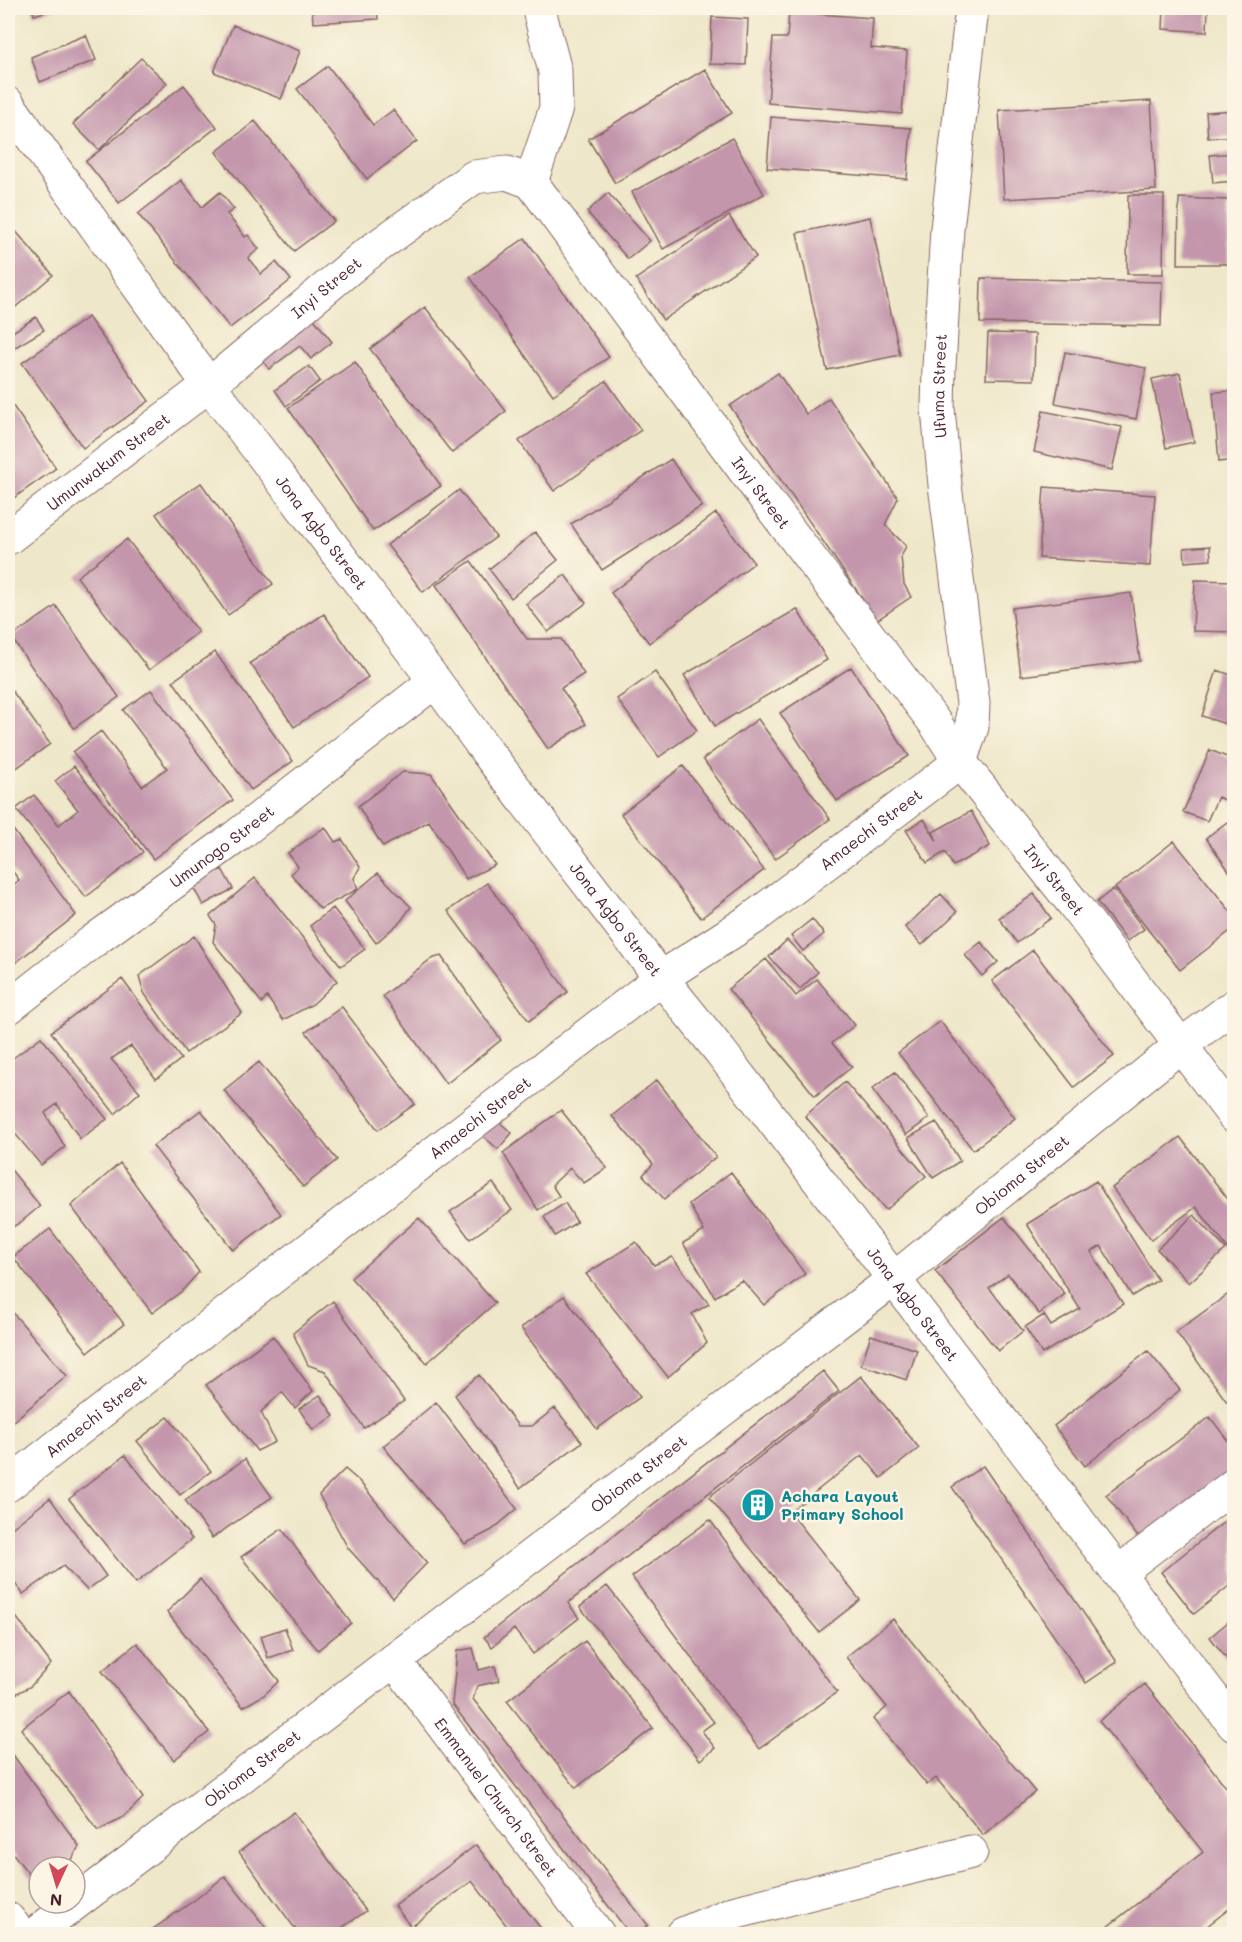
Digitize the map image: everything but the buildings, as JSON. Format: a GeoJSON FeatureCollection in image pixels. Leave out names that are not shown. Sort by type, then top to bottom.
{"type":"FeatureCollection","features":[{"type":"Feature","properties":{"kind":"street","name":"Ufuma Street"},"geometry":{"type":"LineString","coordinates":[[960,762],[972,727],[973,703],[945,485],[939,409],[939,367],[947,229],[972,8]]}},
{"type":"Feature","properties":{"kind":"street"},"geometry":{"type":"LineString","coordinates":[[531,182],[556,108],[555,71],[540,14]]}},
{"type":"Feature","properties":{"kind":"street","name":"Jona Agbo Street"},"geometry":{"type":"LineString","coordinates":[[8,104],[209,385],[487,752],[720,1051],[1234,1725]]}},
{"type":"Feature","properties":{"kind":"street","name":"Inyi Street"},"geometry":{"type":"LineString","coordinates":[[209,385],[363,257],[474,177],[507,172],[531,182],[935,723],[960,762],[1073,903],[1234,1116]]}},
{"type":"Feature","properties":{"kind":"street","name":"Umunwakum Street"},"geometry":{"type":"LineString","coordinates":[[8,538],[209,385]]}},
{"type":"Feature","properties":{"kind":"street","name":"Umunogo Street"},"geometry":{"type":"LineString","coordinates":[[8,1008],[92,942],[233,839],[435,681]]}},
{"type":"Feature","properties":{"kind":"street","name":"Amaechi Street"},"geometry":{"type":"LineString","coordinates":[[8,1485],[247,1297],[661,978],[752,919],[960,762]]}},
{"type":"Feature","properties":{"kind":"street","name":"Obioma Street"},"geometry":{"type":"LineString","coordinates":[[35,1935],[894,1279],[1180,1046],[1234,1005]]}},
{"type":"Feature","properties":{"kind":"street"},"geometry":{"type":"LineString","coordinates":[[1119,1572],[1234,1485]]}},
{"type":"Feature","properties":{"kind":"street","name":"Emmanuel Church Street"},"geometry":{"type":"LineString","coordinates":[[394,1660],[598,1935]]}},
{"type":"Feature","properties":{"kind":"street"},"geometry":{"type":"LineString","coordinates":[[683,1935],[732,1913],[971,1852]]}},
{"type":"Feature","properties":{"kind":"street"},"geometry":{"type":"LineString","coordinates":[[8,1919],[20,1935]]}},
{"type":"Feature","properties":{"kind":"place","name":"Achara Layout Primary School"},"geometry":{"type":"Point","coordinates":[758,1505]}}]}
